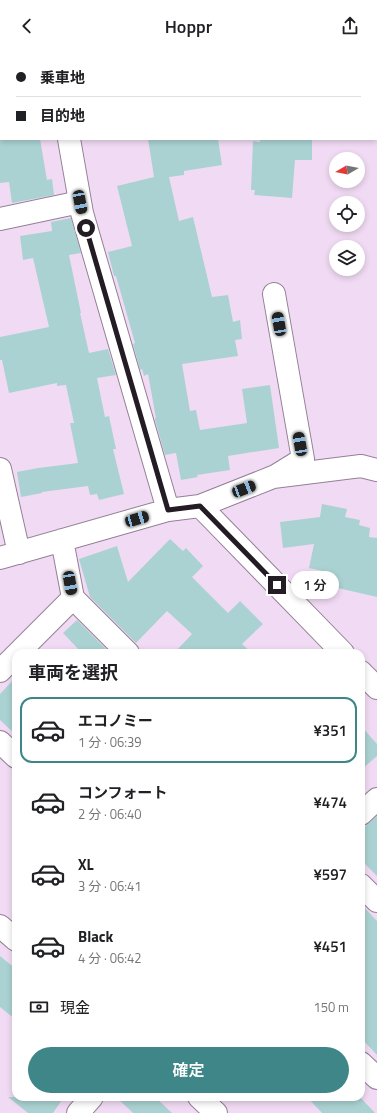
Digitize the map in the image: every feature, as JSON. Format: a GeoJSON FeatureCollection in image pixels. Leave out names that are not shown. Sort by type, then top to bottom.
{"type":"FeatureCollection","features":[{"type":"Feature","properties":{"kind":"street"},"geometry":{"type":"LineString","coordinates":[[68,140],[84,221],[168,510]]}},
{"type":"Feature","properties":{"kind":"street"},"geometry":{"type":"LineString","coordinates":[[0,219],[80,202]]}},
{"type":"Feature","properties":{"kind":"street"},"geometry":{"type":"LineString","coordinates":[[0,469],[10,556],[168,510],[200,506],[273,477],[302,459],[274,294]]}},
{"type":"Feature","properties":{"kind":"street"},"geometry":{"type":"LineString","coordinates":[[273,477],[361,466],[377,470]]}},
{"type":"Feature","properties":{"kind":"street"},"geometry":{"type":"LineString","coordinates":[[200,506],[339,649]]}},
{"type":"Feature","properties":{"kind":"street"},"geometry":{"type":"LineString","coordinates":[[62,540],[73,598],[124,649]]}},
{"type":"Feature","properties":{"kind":"street"},"geometry":{"type":"LineString","coordinates":[[22,649],[73,598]]}},
{"type":"Feature","properties":{"kind":"street"},"geometry":{"type":"LineString","coordinates":[[0,671],[12,659]]}},
{"type":"Feature","properties":{"kind":"street"},"geometry":{"type":"LineString","coordinates":[[365,676],[377,688]]}},
{"type":"Feature","properties":{"kind":"street"},"geometry":{"type":"LineString","coordinates":[[0,742],[12,753]]}},
{"type":"Feature","properties":{"kind":"street"},"geometry":{"type":"LineString","coordinates":[[365,810],[377,799]]}},
{"type":"Feature","properties":{"kind":"street"},"geometry":{"type":"LineString","coordinates":[[365,889],[377,901]]}},
{"type":"Feature","properties":{"kind":"street"},"geometry":{"type":"LineString","coordinates":[[0,926],[12,936]]}},
{"type":"Feature","properties":{"kind":"street"},"geometry":{"type":"LineString","coordinates":[[365,1067],[377,1078]]}},
{"type":"Feature","properties":{"kind":"street"},"geometry":{"type":"LineString","coordinates":[[78,1113],[88,1101]]}},
{"type":"Feature","properties":{"kind":"street"},"geometry":{"type":"LineString","coordinates":[[203,1101],[216,1113]]}},
{"type":"Feature","properties":{"kind":"building"},"geometry":{"type":"Polygon","coordinates":[[[0,140],[40,140],[47,180],[52,179],[54,195],[12,203],[9,182],[0,183],[0,140]]]}},
{"type":"Feature","properties":{"kind":"building"},"geometry":{"type":"Polygon","coordinates":[[[148,140],[218,140],[222,165],[184,171],[184,175],[169,177],[179,221],[193,217],[212,297],[228,295],[233,322],[240,320],[242,339],[235,340],[238,356],[182,364],[190,411],[196,410],[200,430],[247,423],[242,389],[270,385],[279,448],[228,456],[230,470],[197,475],[198,477],[181,480],[176,453],[165,455],[155,420],[156,418],[148,374],[144,376],[142,369],[140,370],[133,344],[135,343],[108,252],[132,246],[117,186],[154,177],[148,140]]]}},
{"type":"Feature","properties":{"kind":"building"},"geometry":{"type":"Polygon","coordinates":[[[260,140],[312,140],[312,160],[295,160],[292,198],[254,195],[255,190],[251,190],[253,141],[260,142],[260,140]]]}},
{"type":"Feature","properties":{"kind":"building"},"geometry":{"type":"Polygon","coordinates":[[[71,218],[81,253],[69,255],[89,353],[108,349],[116,375],[97,378],[105,417],[109,416],[116,449],[113,449],[124,494],[99,500],[97,494],[90,495],[88,486],[42,492],[21,497],[17,472],[78,463],[70,423],[74,423],[66,385],[57,386],[57,383],[9,393],[2,360],[0,360],[0,337],[49,327],[33,258],[23,260],[20,236],[52,231],[51,222],[71,218]]]}},
{"type":"Feature","properties":{"kind":"building"},"geometry":{"type":"Polygon","coordinates":[[[322,504],[347,509],[345,517],[360,520],[359,525],[370,528],[369,537],[377,538],[377,597],[329,586],[332,573],[309,568],[314,544],[283,548],[280,522],[320,517],[322,504]]]}},
{"type":"Feature","properties":{"kind":"building"},"geometry":{"type":"Polygon","coordinates":[[[170,539],[183,551],[186,548],[203,566],[192,577],[228,613],[240,601],[263,624],[242,644],[248,649],[178,649],[192,634],[167,611],[136,643],[90,597],[79,559],[117,546],[128,582],[170,539]]]}},
{"type":"Feature","properties":{"kind":"building"},"geometry":{"type":"Polygon","coordinates":[[[77,620],[106,649],[78,649],[63,633],[77,620]]]}},
{"type":"Feature","properties":{"kind":"building"},"geometry":{"type":"Polygon","coordinates":[[[12,681],[12,731],[0,720],[0,694],[12,681]]]}},
{"type":"Feature","properties":{"kind":"building"},"geometry":{"type":"Polygon","coordinates":[[[365,730],[377,744],[377,756],[365,766],[365,730]]]}},
{"type":"Feature","properties":{"kind":"building"},"geometry":{"type":"Polygon","coordinates":[[[377,816],[377,876],[365,864],[365,826],[377,816]]]}},
{"type":"Feature","properties":{"kind":"building"},"geometry":{"type":"Polygon","coordinates":[[[365,908],[377,921],[377,1055],[365,1042],[365,908]]]}},
{"type":"Feature","properties":{"kind":"building"},"geometry":{"type":"Polygon","coordinates":[[[0,956],[12,966],[12,1017],[0,1007],[0,956]]]}},
{"type":"Feature","properties":{"kind":"building"},"geometry":{"type":"Polygon","coordinates":[[[13,1101],[61,1101],[53,1113],[28,1113],[13,1101]]]}},
{"type":"Feature","properties":{"kind":"building"},"geometry":{"type":"Polygon","coordinates":[[[120,1101],[159,1101],[172,1113],[133,1113],[120,1101]]]}},
{"type":"Feature","properties":{"kind":"building"},"geometry":{"type":"Polygon","coordinates":[[[311,1101],[364,1101],[375,1113],[322,1113],[311,1101]]]}},
{"type":"Feature","properties":{"kind":"route"},"geometry":{"type":"LineString","coordinates":[[86,228],[168,510],[200,506],[277,585]]}}]}
